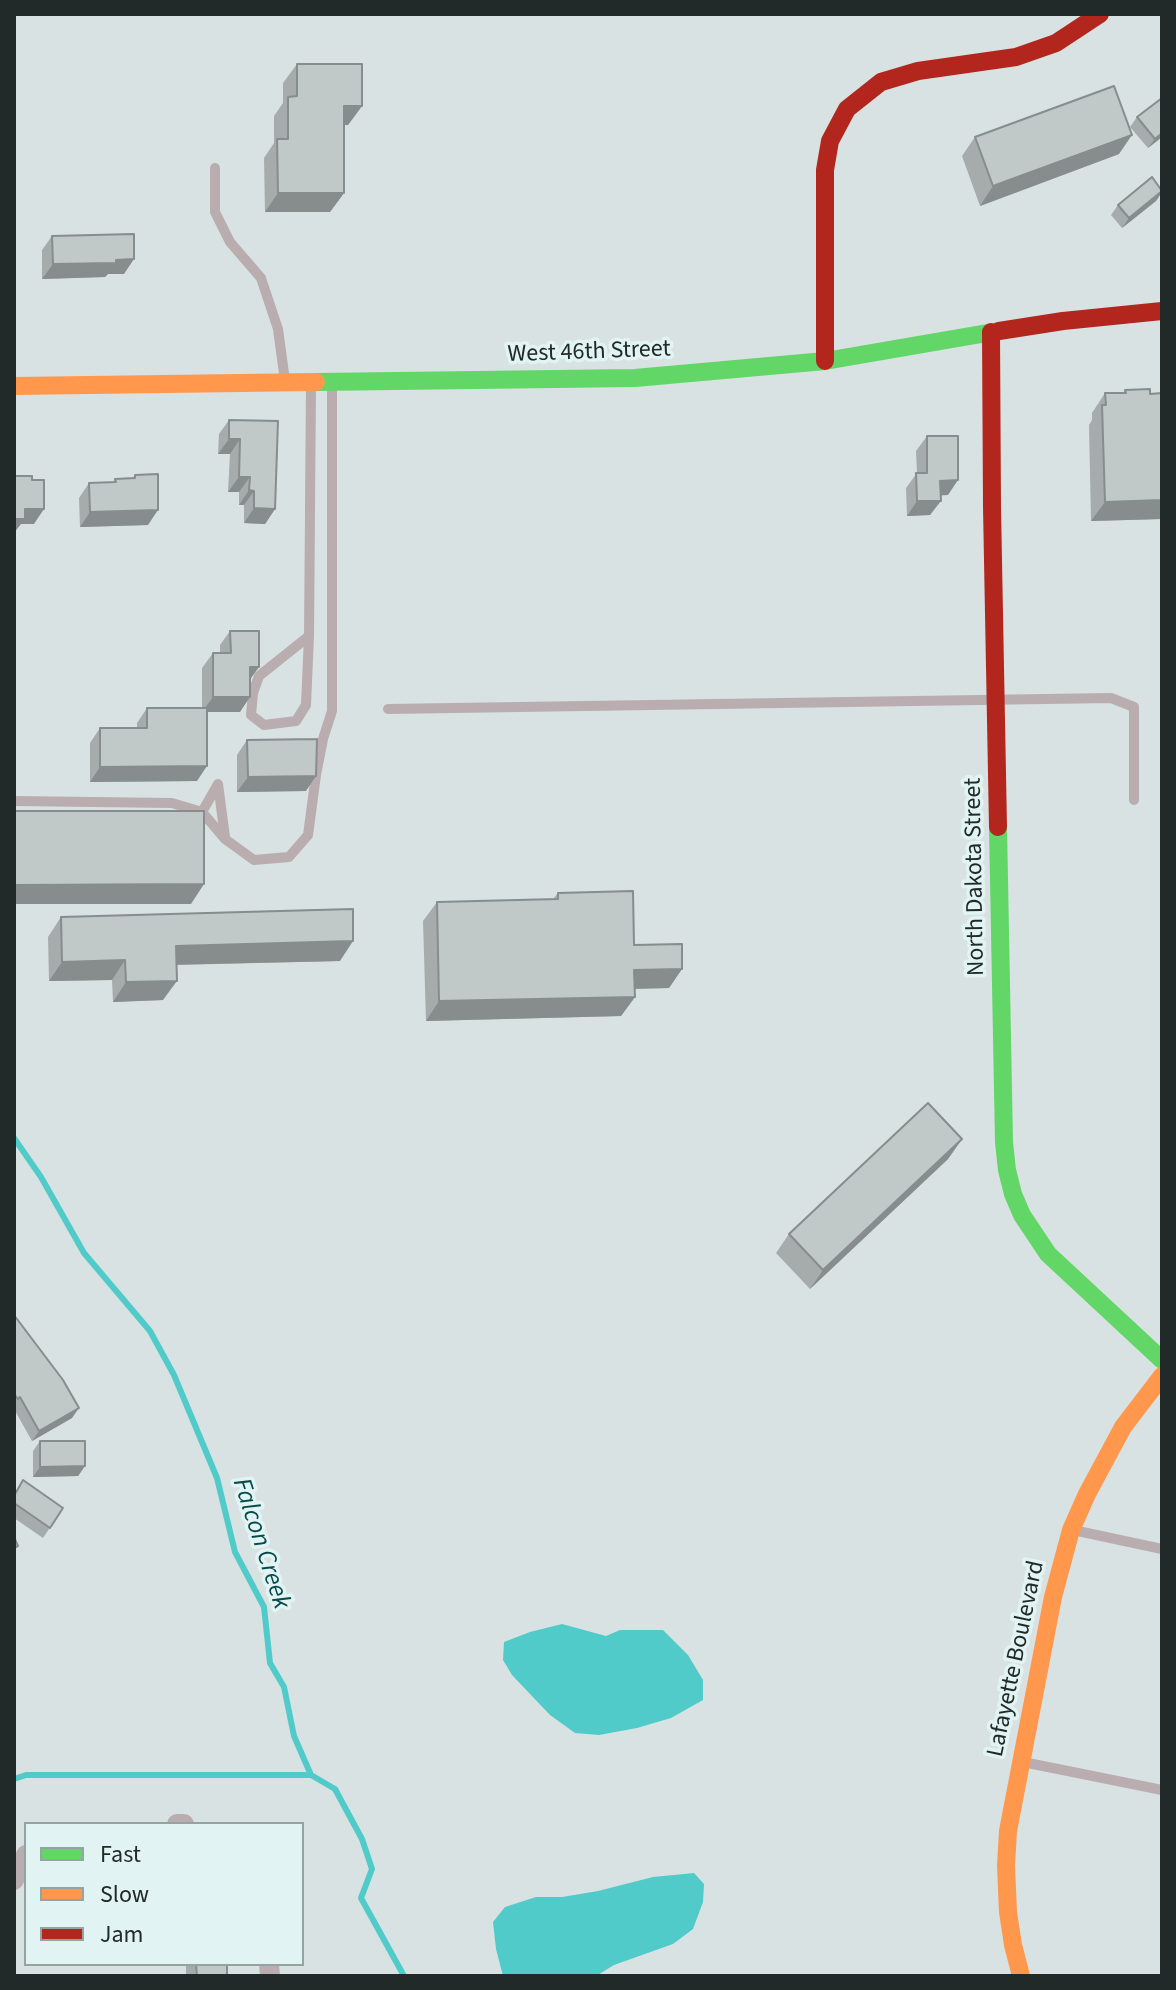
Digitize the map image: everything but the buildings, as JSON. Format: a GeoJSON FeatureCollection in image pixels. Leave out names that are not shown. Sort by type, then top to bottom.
{"type":"FeatureCollection","features":[{"type":"Feature","properties":{"kind":"street"},"geometry":{"type":"LineString","coordinates":[[825,361],[825,170],[830,141],[847,109],[881,82],[918,71],[1016,57],[1056,43],[1100,14]]}},
{"type":"Feature","properties":{"kind":"street","name":"West 46th Street"},"geometry":{"type":"LineString","coordinates":[[14,386],[635,378],[825,361],[1063,321],[1162,311]]}},
{"type":"Feature","properties":{"kind":"street","name":"North Dakota Street"},"geometry":{"type":"LineString","coordinates":[[991,332],[1004,1142],[1009,1179],[1022,1215],[1048,1254],[1162,1360]]}},
{"type":"Feature","properties":{"kind":"street","name":"Lafayette Boulevard"},"geometry":{"type":"LineString","coordinates":[[1021,1976],[1010,1926],[1006,1866],[1010,1818],[1053,1597],[1071,1530],[1087,1494],[1108,1452],[1162,1376]]}},
{"type":"Feature","properties":{"kind":"street"},"geometry":{"type":"LineString","coordinates":[[14,1880],[24,1859]]}},
{"type":"Feature","properties":{"kind":"lane"},"geometry":{"type":"LineString","coordinates":[[215,168],[215,212],[230,242],[261,278],[278,329],[285,383]]}},
{"type":"Feature","properties":{"kind":"lane"},"geometry":{"type":"LineString","coordinates":[[309,636],[259,676],[253,693],[251,715],[264,725],[296,721],[306,705],[309,636],[311,382]]}},
{"type":"Feature","properties":{"kind":"lane"},"geometry":{"type":"LineString","coordinates":[[14,801],[172,803],[202,812],[225,839],[254,860],[289,857],[308,835],[316,775],[332,711],[332,382]]}},
{"type":"Feature","properties":{"kind":"lane"},"geometry":{"type":"LineString","coordinates":[[388,709],[1111,698],[1134,707],[1134,800]]}},
{"type":"Feature","properties":{"kind":"lane"},"geometry":{"type":"LineString","coordinates":[[202,812],[218,784],[225,839]]}},
{"type":"Feature","properties":{"kind":"lane"},"geometry":{"type":"LineString","coordinates":[[1071,1530],[1162,1549]]}},
{"type":"Feature","properties":{"kind":"lane"},"geometry":{"type":"LineString","coordinates":[[1020,1762],[1162,1790]]}},
{"type":"Feature","properties":{"kind":"water"},"geometry":{"type":"Polygon","coordinates":[[[562,1624],[606,1636],[620,1630],[663,1630],[688,1655],[703,1680],[703,1700],[671,1718],[637,1728],[599,1735],[575,1733],[550,1715],[512,1675],[503,1660],[504,1642],[562,1624]]]}},
{"type":"Feature","properties":{"kind":"water"},"geometry":{"type":"Polygon","coordinates":[[[694,1873],[704,1884],[703,1902],[693,1929],[673,1944],[614,1965],[596,1976],[503,1976],[493,1922],[505,1907],[536,1897],[562,1897],[653,1877],[694,1873]]]}},
{"type":"Feature","properties":{"kind":"waterway","name":"Falcon Creek"},"geometry":{"type":"LineString","coordinates":[[14,1138],[41,1177],[84,1253],[150,1331],[174,1375],[217,1478],[235,1552],[264,1607],[270,1663],[284,1687],[294,1736],[311,1775],[335,1789],[362,1839],[372,1869],[361,1898],[404,1976]]}},
{"type":"Feature","properties":{"kind":"waterway"},"geometry":{"type":"LineString","coordinates":[[14,1779],[26,1775],[311,1775]]}},
{"type":"Feature","properties":{"kind":"traffic: fast"},"geometry":{"type":"LineString","coordinates":[[316,382],[635,378],[825,361],[999,331]]}},
{"type":"Feature","properties":{"kind":"traffic: fast"},"geometry":{"type":"LineString","coordinates":[[998,827],[1004,1142],[1013,1194],[1022,1215],[1048,1254],[1162,1360]]}},
{"type":"Feature","properties":{"kind":"traffic: slow"},"geometry":{"type":"LineString","coordinates":[[14,386],[316,382]]}},
{"type":"Feature","properties":{"kind":"traffic: slow"},"geometry":{"type":"LineString","coordinates":[[1021,1976],[1008,1912],[1008,1831],[1053,1597],[1071,1530],[1087,1494],[1123,1427],[1162,1376]]}},
{"type":"Feature","properties":{"kind":"traffic: jam"},"geometry":{"type":"LineString","coordinates":[[825,361],[825,170],[830,141],[847,109],[881,82],[918,71],[1016,57],[1056,43],[1100,14]]}},
{"type":"Feature","properties":{"kind":"traffic: jam"},"geometry":{"type":"LineString","coordinates":[[999,331],[1162,311]]}},
{"type":"Feature","properties":{"kind":"traffic: jam"},"geometry":{"type":"LineString","coordinates":[[991,332],[998,827]]}}]}
